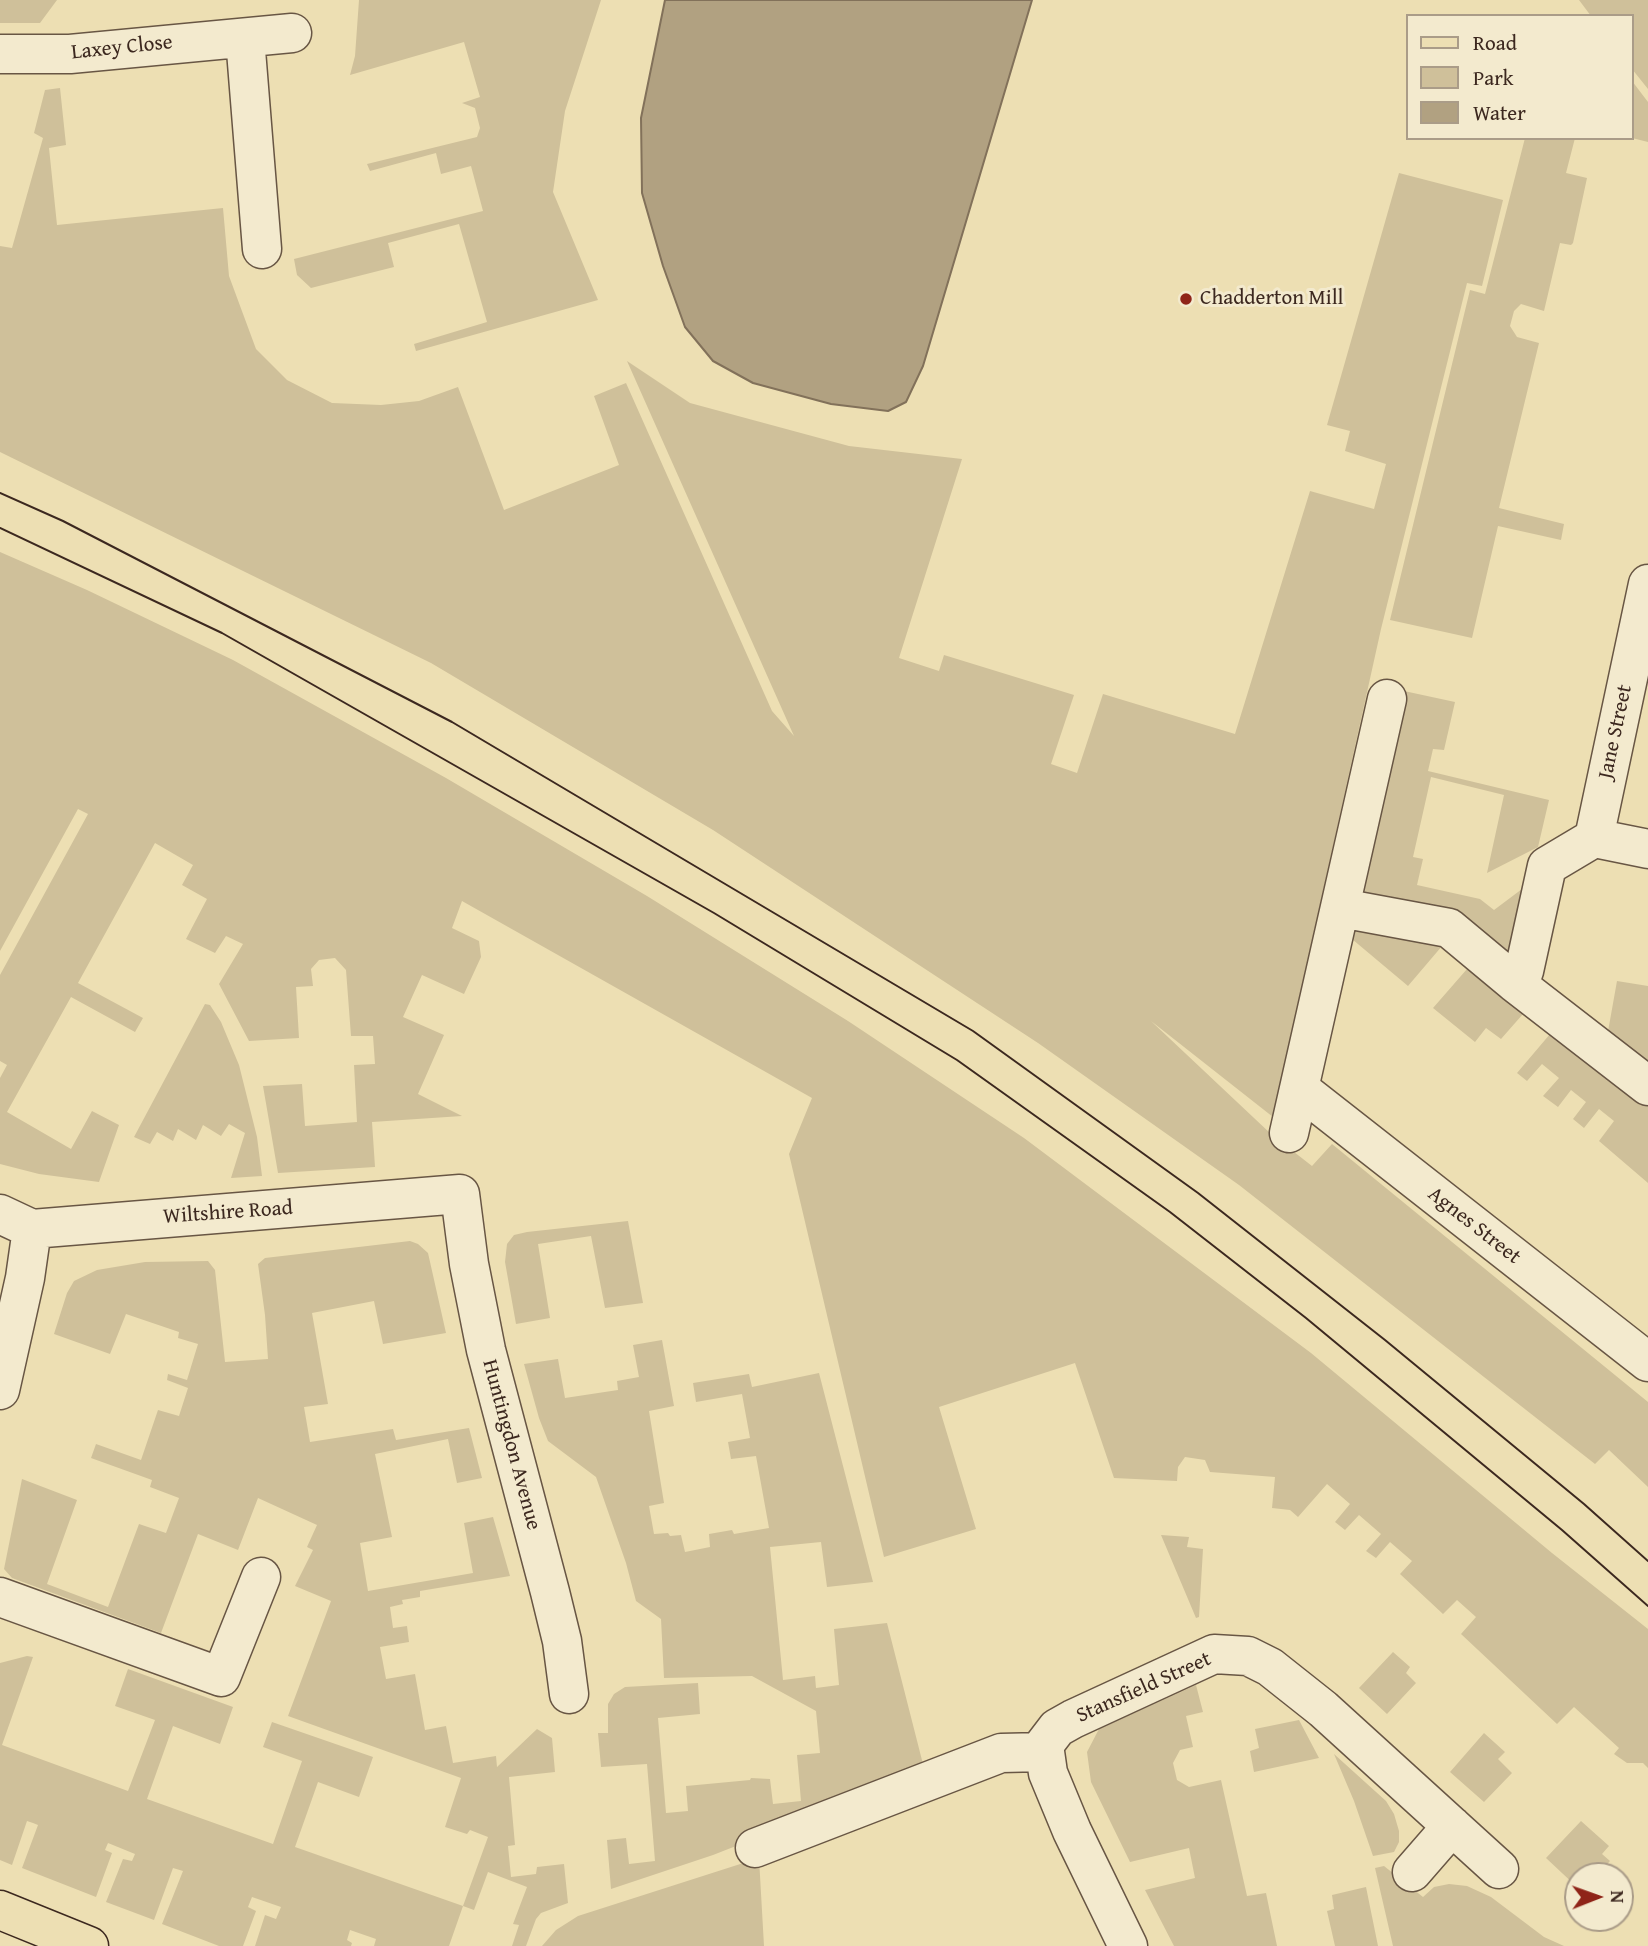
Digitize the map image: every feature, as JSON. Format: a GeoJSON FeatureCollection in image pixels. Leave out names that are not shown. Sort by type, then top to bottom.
{"type":"FeatureCollection","features":[{"type":"Feature","properties":{"kind":"main road"},"geometry":{"type":"LineString","coordinates":[[0,1910],[89,1946]]}},
{"type":"Feature","properties":{"kind":"street","name":"Laxey Close"},"geometry":{"type":"LineString","coordinates":[[0,54],[70,54],[292,33]]}},
{"type":"Feature","properties":{"kind":"street"},"geometry":{"type":"LineString","coordinates":[[245,38],[262,249]]}},
{"type":"Feature","properties":{"kind":"street","name":"Jane Street"},"geometry":{"type":"LineString","coordinates":[[1594,838],[1642,642],[1648,584]]}},
{"type":"Feature","properties":{"kind":"street"},"geometry":{"type":"LineString","coordinates":[[1289,1133],[1301,1090],[1387,699]]}},
{"type":"Feature","properties":{"kind":"street"},"geometry":{"type":"LineString","coordinates":[[1515,983],[1524,971],[1547,866],[1594,838],[1648,849]]}},
{"type":"Feature","properties":{"kind":"street"},"geometry":{"type":"LineString","coordinates":[[1341,908],[1449,928],[1515,983],[1642,1077]]}},
{"type":"Feature","properties":{"kind":"street","name":"Agnes Street"},"geometry":{"type":"LineString","coordinates":[[1301,1090],[1648,1362]]}},
{"type":"Feature","properties":{"kind":"street","name":"Wiltshire Road"},"geometry":{"type":"LineString","coordinates":[[16,1222],[92,1223],[460,1194]]}},
{"type":"Feature","properties":{"kind":"street","name":"Huntingdon Avenue"},"geometry":{"type":"LineString","coordinates":[[460,1194],[468,1264],[486,1350],[562,1641],[569,1694]]}},
{"type":"Feature","properties":{"kind":"street"},"geometry":{"type":"LineString","coordinates":[[0,1390],[25,1278],[16,1222]]}},
{"type":"Feature","properties":{"kind":"street"},"geometry":{"type":"LineString","coordinates":[[0,1597],[221,1677],[261,1577]]}},
{"type":"Feature","properties":{"kind":"street","name":"Stansfield Street"},"geometry":{"type":"LineString","coordinates":[[1044,1752],[1044,1745],[1057,1728],[1197,1660],[1214,1654],[1248,1656],[1270,1667],[1323,1709],[1499,1869]]}},
{"type":"Feature","properties":{"kind":"street"},"geometry":{"type":"LineString","coordinates":[[755,1848],[1001,1753],[1044,1752],[1048,1773],[1072,1831],[1128,1946]]}},
{"type":"Feature","properties":{"kind":"street"},"geometry":{"type":"LineString","coordinates":[[1412,1872],[1452,1826]]}},
{"type":"Feature","properties":{"kind":"green space"},"geometry":{"type":"Polygon","coordinates":[[[0,0],[57,0],[40,23],[0,23],[0,0]]]}},
{"type":"Feature","properties":{"kind":"green space"},"geometry":{"type":"Polygon","coordinates":[[[359,0],[601,0],[565,111],[553,192],[598,300],[416,351],[414,344],[487,322],[459,224],[388,243],[394,267],[311,288],[297,275],[294,259],[483,211],[471,166],[441,174],[436,153],[370,171],[367,164],[477,137],[480,128],[475,108],[462,103],[480,97],[464,42],[350,75],[355,56],[359,0]]]}},
{"type":"Feature","properties":{"kind":"green space"},"geometry":{"type":"Polygon","coordinates":[[[1579,0],[1648,0],[1648,89],[1634,72],[1634,14],[1590,14],[1579,0]]]}},
{"type":"Feature","properties":{"kind":"green space"},"geometry":{"type":"Polygon","coordinates":[[[1634,84],[1648,102],[1648,142],[1634,138],[1634,84]]]}},
{"type":"Feature","properties":{"kind":"green space"},"geometry":{"type":"Polygon","coordinates":[[[60,88],[66,145],[49,148],[57,225],[223,208],[229,276],[256,349],[287,380],[332,403],[381,405],[419,401],[458,387],[504,510],[619,465],[594,396],[626,383],[772,711],[794,736],[627,361],[690,403],[849,446],[962,459],[899,658],[939,671],[944,655],[1074,695],[1051,764],[1077,773],[1103,694],[1235,734],[1310,491],[1374,509],[1386,464],[1345,451],[1350,431],[1327,425],[1399,173],[1503,200],[1482,286],[1467,283],[1381,629],[1273,1117],[1151,1021],[1271,1134],[1312,1166],[1332,1144],[1648,1402],[1648,1487],[1609,1450],[1595,1464],[1239,1185],[1038,1043],[713,830],[431,663],[0,452],[0,246],[12,248],[43,138],[34,133],[45,90],[60,88]]]}},
{"type":"Feature","properties":{"kind":"green space"},"geometry":{"type":"Polygon","coordinates":[[[1524,140],[1574,140],[1566,173],[1587,178],[1573,243],[1560,243],[1544,311],[1521,304],[1514,311],[1510,326],[1517,337],[1539,343],[1499,508],[1564,524],[1561,540],[1498,526],[1472,638],[1390,620],[1470,290],[1485,294],[1524,140]]]}},
{"type":"Feature","properties":{"kind":"green space"},"geometry":{"type":"Polygon","coordinates":[[[0,552],[87,590],[233,660],[446,778],[647,896],[848,1021],[1024,1138],[1311,1353],[1648,1629],[1648,1768],[1643,1763],[1627,1763],[1614,1754],[1619,1748],[1574,1707],[1557,1724],[1461,1634],[1476,1617],[1457,1600],[1443,1614],[1400,1574],[1412,1561],[1390,1542],[1376,1558],[1366,1551],[1381,1534],[1359,1515],[1345,1530],[1335,1522],[1350,1504],[1327,1484],[1298,1517],[1290,1510],[1272,1508],[1275,1477],[1210,1472],[1205,1460],[1185,1457],[1178,1467],[1177,1481],[1114,1478],[1075,1363],[939,1407],[976,1529],[884,1557],[789,1154],[812,1098],[462,901],[452,928],[479,941],[481,957],[464,994],[422,975],[403,1017],[444,1035],[418,1094],[462,1116],[372,1122],[375,1167],[278,1173],[263,1086],[302,1084],[305,1126],[357,1122],[354,1065],[375,1064],[373,1036],[351,1036],[346,970],[335,958],[319,960],[311,969],[313,986],[296,987],[299,1038],[249,1041],[219,984],[243,944],[226,936],[215,953],[186,939],[207,899],[182,885],[193,865],[155,843],[78,983],[143,1018],[135,1032],[71,997],[7,1112],[71,1149],[92,1111],[119,1125],[99,1182],[39,1174],[0,1164],[0,1078],[7,1065],[0,1061],[0,975],[88,814],[78,809],[0,951],[0,552]]]}},
{"type":"Feature","properties":{"kind":"green space"},"geometry":{"type":"Polygon","coordinates":[[[1404,691],[1455,702],[1444,750],[1433,749],[1428,771],[1549,800],[1538,847],[1487,873],[1504,795],[1431,777],[1413,857],[1423,859],[1417,885],[1480,899],[1494,910],[1530,883],[1513,963],[1357,895],[1404,691]]]}},
{"type":"Feature","properties":{"kind":"green space"},"geometry":{"type":"Polygon","coordinates":[[[1355,921],[1448,939],[1408,986],[1346,934],[1355,921]]]}},
{"type":"Feature","properties":{"kind":"green space"},"geometry":{"type":"Polygon","coordinates":[[[1474,961],[1530,1006],[1501,1039],[1486,1028],[1475,1042],[1433,1008],[1474,961]]]}},
{"type":"Feature","properties":{"kind":"green space"},"geometry":{"type":"Polygon","coordinates":[[[1617,981],[1648,986],[1648,1061],[1640,1060],[1607,1037],[1617,981]]]}},
{"type":"Feature","properties":{"kind":"green space"},"geometry":{"type":"Polygon","coordinates":[[[205,1004],[210,1005],[221,1022],[239,1065],[257,1137],[262,1176],[231,1178],[245,1133],[229,1124],[221,1136],[203,1125],[196,1140],[178,1129],[173,1141],[157,1132],[150,1144],[134,1137],[205,1004]]]}},
{"type":"Feature","properties":{"kind":"green space"},"geometry":{"type":"Polygon","coordinates":[[[1556,1027],[1648,1101],[1648,1183],[1599,1141],[1614,1121],[1599,1109],[1584,1128],[1573,1119],[1586,1102],[1571,1090],[1558,1107],[1543,1096],[1559,1078],[1542,1064],[1527,1081],[1517,1073],[1556,1027]]]}},
{"type":"Feature","properties":{"kind":"green space"},"geometry":{"type":"Polygon","coordinates":[[[628,1221],[643,1303],[605,1308],[591,1236],[538,1244],[550,1318],[516,1324],[505,1262],[507,1244],[514,1235],[628,1221]]]}},
{"type":"Feature","properties":{"kind":"green space"},"geometry":{"type":"Polygon","coordinates":[[[410,1241],[428,1253],[446,1333],[383,1344],[374,1301],[312,1313],[328,1404],[304,1407],[310,1442],[393,1429],[396,1440],[469,1428],[482,1478],[457,1483],[448,1439],[375,1454],[392,1537],[360,1543],[368,1591],[473,1573],[464,1523],[493,1517],[510,1576],[420,1591],[420,1597],[402,1600],[403,1604],[390,1607],[393,1628],[407,1626],[409,1642],[380,1647],[386,1679],[415,1674],[425,1730],[446,1726],[453,1763],[496,1756],[497,1767],[537,1729],[552,1738],[555,1772],[509,1777],[515,1845],[508,1846],[511,1877],[536,1874],[537,1867],[564,1864],[568,1903],[541,1913],[526,1946],[512,1946],[519,1925],[513,1924],[527,1887],[488,1872],[474,1910],[463,1906],[488,1837],[470,1830],[467,1834],[445,1827],[461,1778],[288,1716],[331,1601],[295,1586],[313,1550],[307,1547],[317,1525],[258,1498],[238,1550],[198,1534],[161,1633],[12,1578],[4,1569],[22,1479],[77,1500],[47,1584],[108,1607],[139,1524],[166,1533],[179,1498],[150,1487],[152,1480],[91,1458],[96,1444],[141,1460],[158,1410],[179,1416],[188,1388],[167,1380],[168,1374],[187,1380],[198,1344],[178,1338],[179,1332],[126,1314],[110,1354],[54,1334],[67,1293],[74,1281],[97,1270],[145,1262],[208,1261],[215,1270],[225,1362],[268,1359],[258,1264],[265,1258],[410,1241]]]}},
{"type":"Feature","properties":{"kind":"green space"},"geometry":{"type":"Polygon","coordinates":[[[662,1340],[674,1406],[649,1411],[664,1503],[649,1506],[654,1534],[681,1535],[685,1552],[710,1547],[709,1534],[732,1530],[734,1534],[769,1528],[756,1456],[731,1459],[728,1442],[750,1438],[742,1394],[696,1402],[693,1383],[749,1374],[752,1387],[819,1373],[873,1582],[827,1587],[821,1542],[770,1547],[783,1680],[815,1676],[816,1688],[839,1685],[834,1629],[887,1623],[925,1772],[713,1855],[611,1889],[607,1840],[626,1838],[629,1864],[655,1861],[647,1764],[601,1767],[598,1733],[608,1733],[608,1704],[614,1694],[625,1687],[698,1683],[700,1714],[658,1718],[666,1813],[688,1811],[686,1786],[751,1778],[770,1779],[773,1804],[801,1801],[797,1755],[820,1753],[816,1711],[752,1676],[664,1678],[661,1619],[636,1601],[626,1563],[596,1477],[548,1441],[539,1418],[524,1364],[558,1359],[565,1398],[618,1390],[617,1381],[639,1377],[633,1345],[662,1340]]]}},
{"type":"Feature","properties":{"kind":"green space"},"geometry":{"type":"Polygon","coordinates":[[[1161,1535],[1189,1537],[1187,1547],[1203,1549],[1199,1617],[1196,1618],[1161,1535]]]}},
{"type":"Feature","properties":{"kind":"green space"},"geometry":{"type":"Polygon","coordinates":[[[1393,1652],[1410,1667],[1406,1673],[1416,1683],[1387,1714],[1359,1688],[1393,1652]]]}},
{"type":"Feature","properties":{"kind":"green space"},"geometry":{"type":"Polygon","coordinates":[[[33,1657],[2,1745],[128,1791],[155,1720],[115,1706],[128,1669],[233,1707],[220,1744],[173,1726],[147,1799],[273,1844],[302,1761],[263,1747],[272,1722],[373,1757],[359,1797],[318,1782],[295,1847],[463,1906],[449,1946],[374,1946],[376,1939],[350,1930],[347,1940],[352,1943],[351,1946],[255,1946],[265,1915],[276,1919],[281,1907],[252,1897],[248,1907],[256,1911],[243,1946],[219,1946],[162,1924],[183,1871],[173,1868],[154,1920],[106,1902],[123,1859],[132,1861],[135,1854],[108,1843],[105,1850],[112,1853],[96,1897],[22,1868],[38,1825],[33,1823],[27,1821],[12,1865],[0,1860],[0,1663],[33,1657]]]}},
{"type":"Feature","properties":{"kind":"green space"},"geometry":{"type":"Polygon","coordinates":[[[1196,1685],[1203,1712],[1186,1716],[1193,1747],[1180,1750],[1173,1763],[1177,1780],[1189,1787],[1221,1780],[1247,1896],[1266,1893],[1277,1946],[1174,1946],[1145,1890],[1195,1878],[1189,1848],[1130,1862],[1091,1782],[1087,1752],[1099,1729],[1196,1685]]]}},
{"type":"Feature","properties":{"kind":"green space"},"geometry":{"type":"Polygon","coordinates":[[[1299,1720],[1319,1758],[1254,1772],[1250,1751],[1259,1748],[1255,1729],[1299,1720]]]}},
{"type":"Feature","properties":{"kind":"green space"},"geometry":{"type":"Polygon","coordinates":[[[1484,1733],[1505,1752],[1498,1759],[1512,1773],[1484,1802],[1450,1772],[1484,1733]]]}},
{"type":"Feature","properties":{"kind":"green space"},"geometry":{"type":"Polygon","coordinates":[[[1334,1754],[1386,1801],[1394,1814],[1399,1842],[1394,1852],[1373,1856],[1334,1754]]]}},
{"type":"Feature","properties":{"kind":"green space"},"geometry":{"type":"Polygon","coordinates":[[[1581,1821],[1609,1846],[1602,1854],[1609,1862],[1564,1862],[1564,1875],[1546,1858],[1581,1821]]]}},
{"type":"Feature","properties":{"kind":"green space"},"geometry":{"type":"Polygon","coordinates":[[[759,1858],[764,1946],[542,1946],[556,1930],[578,1916],[759,1858]]]}},
{"type":"Feature","properties":{"kind":"green space"},"geometry":{"type":"Polygon","coordinates":[[[1384,1866],[1423,1897],[1434,1887],[1449,1884],[1467,1886],[1491,1897],[1544,1937],[1564,1946],[1393,1946],[1375,1868],[1384,1866]]]}},
{"type":"Feature","properties":{"kind":"green space"},"geometry":{"type":"Polygon","coordinates":[[[1366,1887],[1378,1946],[1335,1946],[1327,1911],[1334,1909],[1332,1895],[1366,1887]]]}},
{"type":"Feature","properties":{"kind":"water"},"geometry":{"type":"Polygon","coordinates":[[[665,0],[1032,0],[923,366],[906,402],[888,411],[831,404],[753,383],[713,361],[685,327],[663,266],[642,193],[641,118],[665,0]]]}},
{"type":"Feature","properties":{"kind":"tram line"},"geometry":{"type":"LineString","coordinates":[[0,493],[63,521],[452,722],[973,1031],[1198,1193],[1385,1340],[1584,1504],[1648,1561]]}},
{"type":"Feature","properties":{"kind":"tram line"},"geometry":{"type":"LineString","coordinates":[[0,528],[222,633],[714,913],[957,1060],[1170,1212],[1306,1318],[1562,1530],[1648,1606]]}},
{"type":"Feature","properties":{"kind":"place","name":"Chadderton Mill"},"geometry":{"type":"Point","coordinates":[1186,299]}}]}
